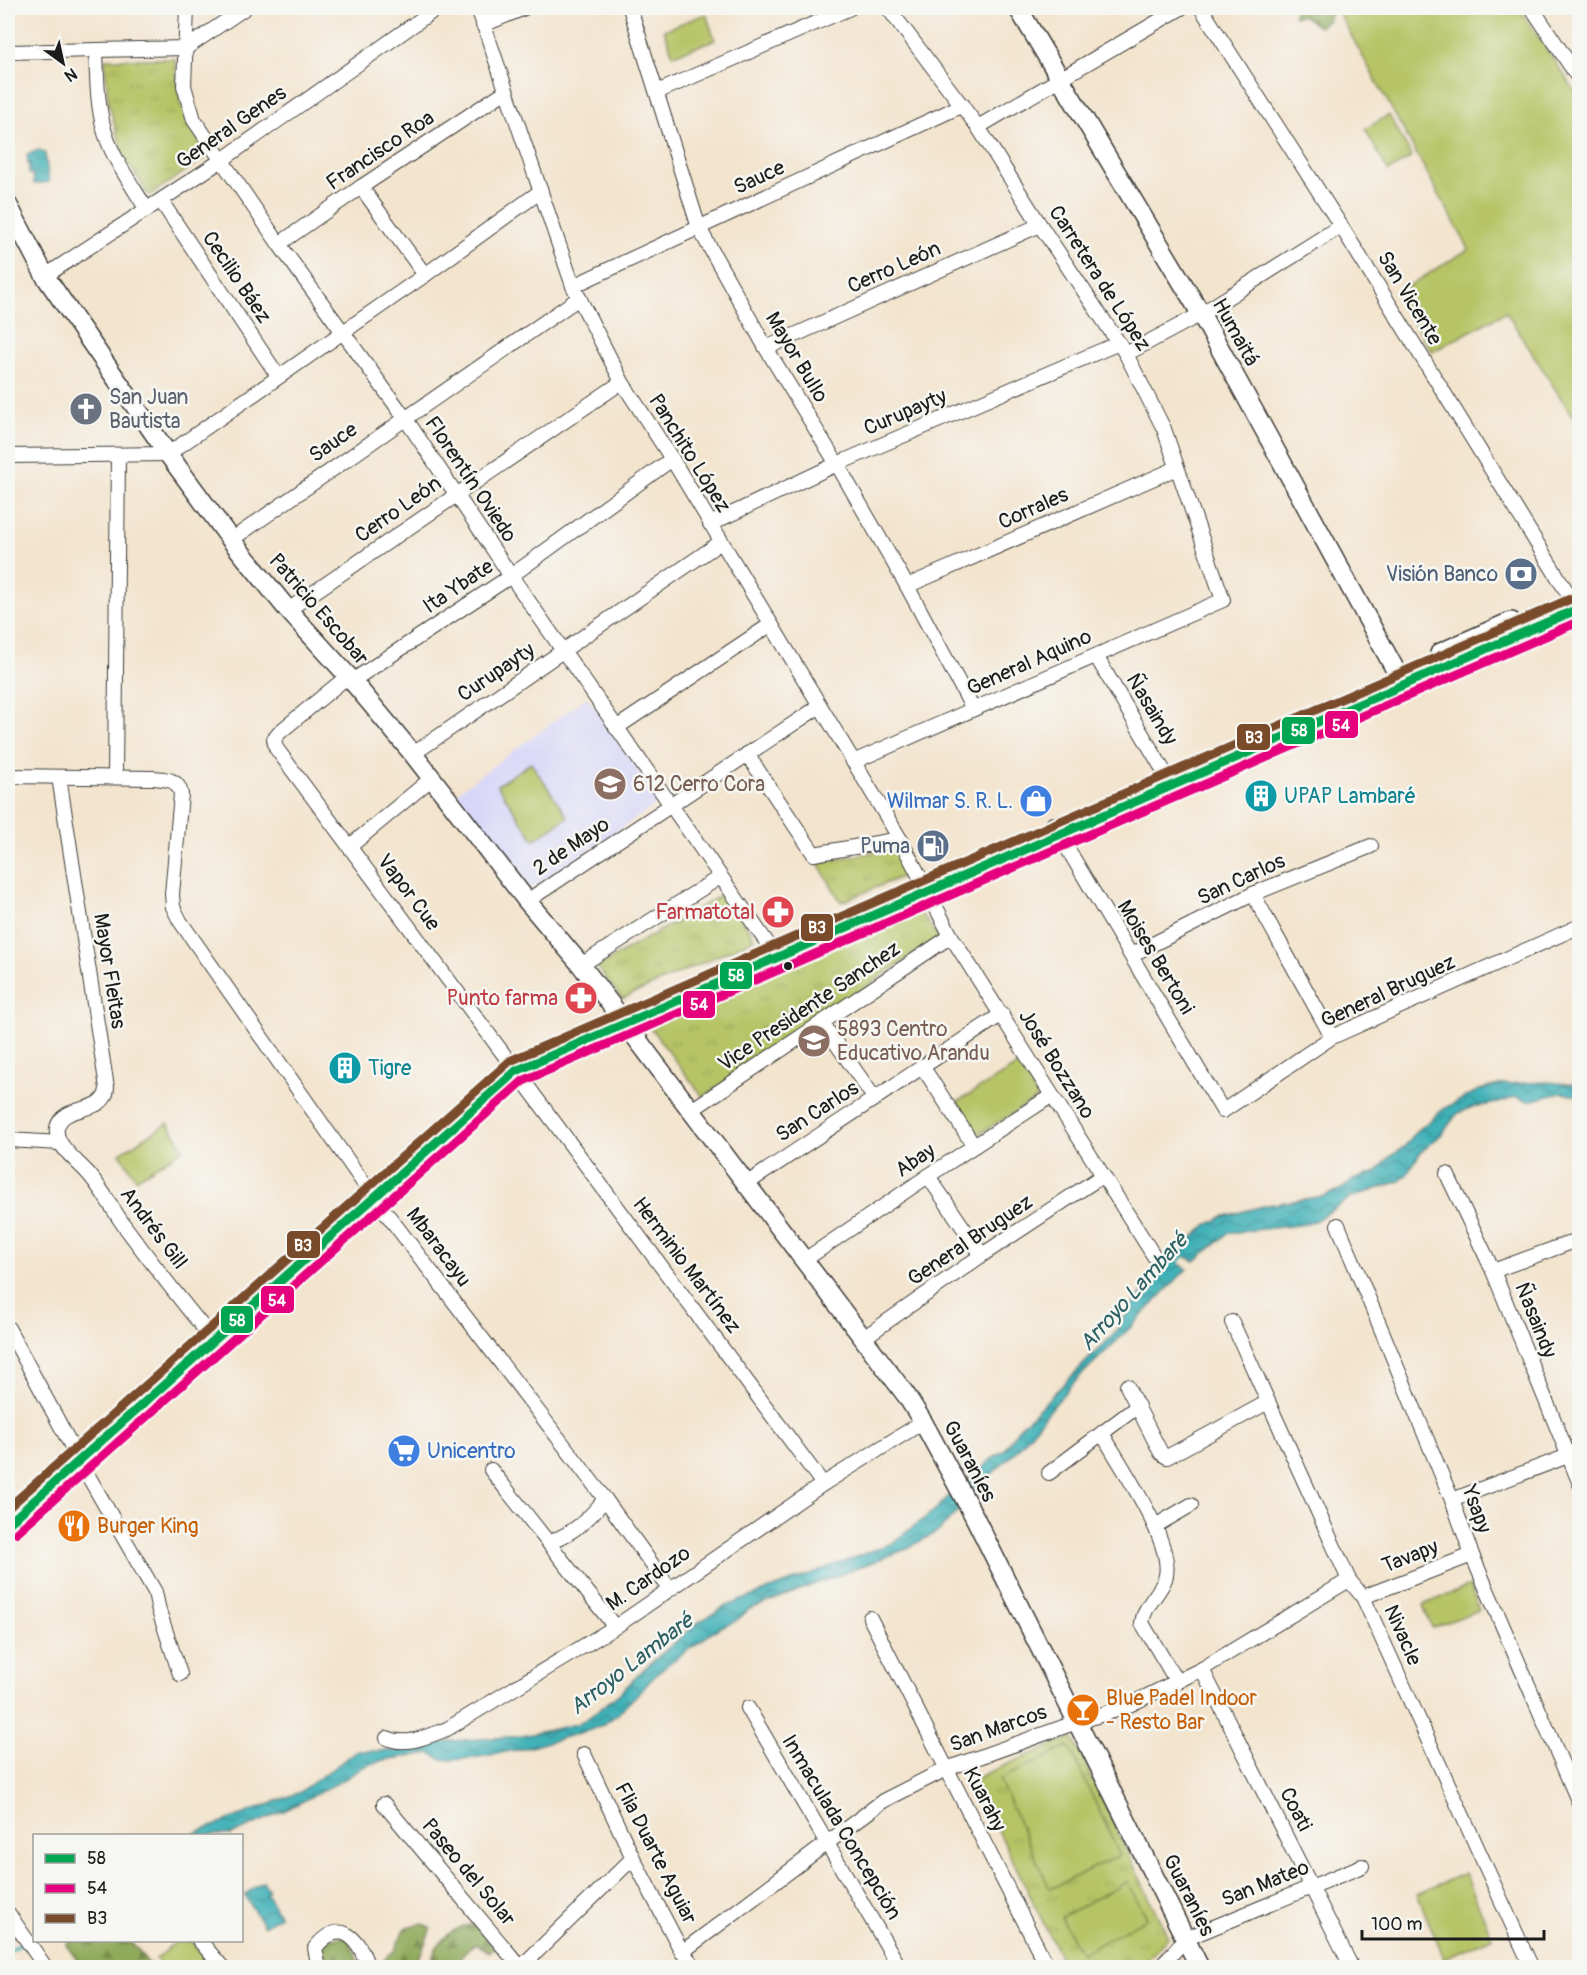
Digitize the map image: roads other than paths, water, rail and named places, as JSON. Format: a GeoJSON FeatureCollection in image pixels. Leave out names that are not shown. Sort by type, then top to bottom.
{"type":"FeatureCollection","features":[{"type":"Feature","properties":{"kind":"main road"},"geometry":{"type":"LineString","coordinates":[[8,1510],[76,1455],[513,1067],[620,1018],[1577,604]]}},
{"type":"Feature","properties":{"kind":"main road"},"geometry":{"type":"LineString","coordinates":[[8,1524],[76,1455]]}},
{"type":"Feature","properties":{"kind":"street","name":"Florentín Oviedo"},"geometry":{"type":"LineString","coordinates":[[187,8],[184,86],[194,120],[279,244],[405,417],[616,728],[720,877],[775,951]]}},
{"type":"Feature","properties":{"kind":"street"},"geometry":{"type":"LineString","coordinates":[[8,52],[186,48],[245,8]]}},
{"type":"Feature","properties":{"kind":"street","name":"General Genes"},"geometry":{"type":"LineString","coordinates":[[45,276],[222,160],[437,8]]}},
{"type":"Feature","properties":{"kind":"street","name":"Panchito López"},"geometry":{"type":"LineString","coordinates":[[478,8],[576,292],[622,382],[672,459],[900,839],[925,886]]}},
{"type":"Feature","properties":{"kind":"street"},"geometry":{"type":"LineString","coordinates":[[483,25],[524,8]]}},
{"type":"Feature","properties":{"kind":"street","name":"Mayor Bullo"},"geometry":{"type":"LineString","coordinates":[[630,8],[699,228],[766,348],[837,464],[907,586],[974,709]]}},
{"type":"Feature","properties":{"kind":"street"},"geometry":{"type":"LineString","coordinates":[[657,92],[850,8]]}},
{"type":"Feature","properties":{"kind":"street","name":"Carretera de López"},"geometry":{"type":"LineString","coordinates":[[888,8],[963,105],[1122,348],[1164,429],[1223,600]]}},
{"type":"Feature","properties":{"kind":"street","name":"Humaitá"},"geometry":{"type":"LineString","coordinates":[[1018,8],[1201,314],[1400,679]]}},
{"type":"Feature","properties":{"kind":"street"},"geometry":{"type":"LineString","coordinates":[[978,127],[1181,8]]}},
{"type":"Feature","properties":{"kind":"street","name":"San Vicente"},"geometry":{"type":"LineString","coordinates":[[1201,8],[1341,226],[1577,604]]}},
{"type":"Feature","properties":{"kind":"street"},"geometry":{"type":"LineString","coordinates":[[1532,8],[1580,80]]}},
{"type":"Feature","properties":{"kind":"street"},"geometry":{"type":"LineString","coordinates":[[96,50],[99,101],[105,133],[114,156],[147,210]]}},
{"type":"Feature","properties":{"kind":"street","name":"Francisco Roa"},"geometry":{"type":"LineString","coordinates":[[279,244],[506,92]]}},
{"type":"Feature","properties":{"kind":"street","name":"Sauce"},"geometry":{"type":"LineString","coordinates":[[231,540],[576,292],[699,228],[963,105]]}},
{"type":"Feature","properties":{"kind":"street"},"geometry":{"type":"LineString","coordinates":[[361,187],[425,275]]}},
{"type":"Feature","properties":{"kind":"street"},"geometry":{"type":"LineString","coordinates":[[8,456],[168,454],[425,275],[541,191]]}},
{"type":"Feature","properties":{"kind":"street","name":"Cecilio Báez"},"geometry":{"type":"LineString","coordinates":[[161,201],[278,376]]}},
{"type":"Feature","properties":{"kind":"street","name":"Patricio Escobar"},"geometry":{"type":"LineString","coordinates":[[8,205],[45,276],[168,454],[231,540],[288,610],[413,754],[527,901],[581,965],[620,1018]]}},
{"type":"Feature","properties":{"kind":"street","name":"Cerro León"},"geometry":{"type":"LineString","coordinates":[[766,348],[1040,225]]}},
{"type":"Feature","properties":{"kind":"street","name":"Curupayty"},"geometry":{"type":"LineString","coordinates":[[710,524],[837,464],[1201,314],[1341,226]]}},
{"type":"Feature","properties":{"kind":"street","name":"Cerro León"},"geometry":{"type":"LineString","coordinates":[[288,610],[622,382]]}},
{"type":"Feature","properties":{"kind":"street"},"geometry":{"type":"LineString","coordinates":[[8,776],[115,777],[118,455]]}},
{"type":"Feature","properties":{"kind":"street","name":"Ita Ybate"},"geometry":{"type":"LineString","coordinates":[[276,736],[350,679],[511,576],[672,459]]}},
{"type":"Feature","properties":{"kind":"street","name":"Corrales"},"geometry":{"type":"LineString","coordinates":[[907,586],[1177,468]]}},
{"type":"Feature","properties":{"kind":"street","name":"Curupayty"},"geometry":{"type":"LineString","coordinates":[[413,754],[721,542]]}},
{"type":"Feature","properties":{"kind":"street","name":"General Aquino"},"geometry":{"type":"LineString","coordinates":[[853,762],[1223,600]]}},
{"type":"Feature","properties":{"kind":"street"},"geometry":{"type":"LineString","coordinates":[[616,728],[770,625]]}},
{"type":"Feature","properties":{"kind":"street","name":"Ñasaindy"},"geometry":{"type":"LineString","coordinates":[[1096,656],[1169,780]]}},
{"type":"Feature","properties":{"kind":"street","name":"2 de Mayo"},"geometry":{"type":"LineString","coordinates":[[527,901],[820,706]]}},
{"type":"Feature","properties":{"kind":"street","name":"Vapor Cue"},"geometry":{"type":"LineString","coordinates":[[276,736],[276,748],[513,1067]]}},
{"type":"Feature","properties":{"kind":"street"},"geometry":{"type":"LineString","coordinates":[[747,754],[814,855],[900,839]]}},
{"type":"Feature","properties":{"kind":"street","name":"Mayor Fleitas"},"geometry":{"type":"LineString","coordinates":[[59,777],[107,1088],[102,1101],[74,1112],[62,1120],[57,1129],[60,1143]]}},
{"type":"Feature","properties":{"kind":"street","name":"Mbaracayu"},"geometry":{"type":"LineString","coordinates":[[115,777],[169,779],[177,785],[181,794],[172,894],[173,907],[180,921],[371,1193],[605,1499],[669,1588]]}},
{"type":"Feature","properties":{"kind":"street"},"geometry":{"type":"LineString","coordinates":[[349,847],[431,779]]}},
{"type":"Feature","properties":{"kind":"street","name":"Moises Bertoni"},"geometry":{"type":"LineString","coordinates":[[1055,829],[1222,1111]]}},
{"type":"Feature","properties":{"kind":"street","name":"San Carlos"},"geometry":{"type":"LineString","coordinates":[[1131,955],[1253,894],[1371,846]]}},
{"type":"Feature","properties":{"kind":"street"},"geometry":{"type":"LineString","coordinates":[[581,965],[720,877]]}},
{"type":"Feature","properties":{"kind":"street","name":"José Bozzano"},"geometry":{"type":"LineString","coordinates":[[925,886],[951,936],[1154,1256]]}},
{"type":"Feature","properties":{"kind":"street"},"geometry":{"type":"LineString","coordinates":[[1253,894],[1332,1037]]}},
{"type":"Feature","properties":{"kind":"street","name":"General Bruguez"},"geometry":{"type":"LineString","coordinates":[[1222,1111],[1332,1037],[1580,926]]}},
{"type":"Feature","properties":{"kind":"street","name":"Vice Presidente Sanchez"},"geometry":{"type":"LineString","coordinates":[[690,1112],[951,936]]}},
{"type":"Feature","properties":{"kind":"street","name":"San Carlos"},"geometry":{"type":"LineString","coordinates":[[746,1184],[1002,1014]]}},
{"type":"Feature","properties":{"kind":"street","name":"Guaraníes"},"geometry":{"type":"LineString","coordinates":[[620,1018],[906,1395],[923,1422],[974,1516],[1200,1968]]}},
{"type":"Feature","properties":{"kind":"street"},"geometry":{"type":"LineString","coordinates":[[822,1023],[875,1099]]}},
{"type":"Feature","properties":{"kind":"street"},"geometry":{"type":"LineString","coordinates":[[922,1066],[974,1146]]}},
{"type":"Feature","properties":{"kind":"street","name":"Herminio Martínez"},"geometry":{"type":"LineString","coordinates":[[513,1067],[823,1484]]}},
{"type":"Feature","properties":{"kind":"street","name":"Abay"},"geometry":{"type":"LineString","coordinates":[[803,1262],[1051,1095]]}},
{"type":"Feature","properties":{"kind":"street"},"geometry":{"type":"LineString","coordinates":[[8,1140],[60,1143]]}},
{"type":"Feature","properties":{"kind":"street","name":"Andrés Gill"},"geometry":{"type":"LineString","coordinates":[[60,1143],[89,1174],[123,1224],[210,1336]]}},
{"type":"Feature","properties":{"kind":"street","name":"Ñasaindy"},"geometry":{"type":"LineString","coordinates":[[1447,1174],[1493,1271],[1580,1484]]}},
{"type":"Feature","properties":{"kind":"street"},"geometry":{"type":"LineString","coordinates":[[928,1176],[982,1255]]}},
{"type":"Feature","properties":{"kind":"street","name":"General Bruguez"},"geometry":{"type":"LineString","coordinates":[[862,1339],[982,1255],[1102,1176]]}},
{"type":"Feature","properties":{"kind":"street","name":"Ysapy"},"geometry":{"type":"LineString","coordinates":[[1338,1225],[1452,1500],[1472,1555],[1575,1782],[1580,1805]]}},
{"type":"Feature","properties":{"kind":"street"},"geometry":{"type":"LineString","coordinates":[[1493,1271],[1580,1239]]}},
{"type":"Feature","properties":{"kind":"street","name":"Nivacle"},"geometry":{"type":"LineString","coordinates":[[1232,1322],[1349,1580],[1363,1597],[1532,1968]]}},
{"type":"Feature","properties":{"kind":"street"},"geometry":{"type":"LineString","coordinates":[[8,1328],[76,1455],[155,1592],[180,1674]]}},
{"type":"Feature","properties":{"kind":"street"},"geometry":{"type":"LineString","coordinates":[[1127,1386],[1161,1453],[1167,1457],[1268,1402]]}},
{"type":"Feature","properties":{"kind":"street"},"geometry":{"type":"LineString","coordinates":[[1049,1473],[1138,1406]]}},
{"type":"Feature","properties":{"kind":"street","name":"M. Cardozo"},"geometry":{"type":"LineString","coordinates":[[387,1738],[395,1742],[404,1742],[426,1738],[447,1729],[615,1627],[823,1484],[923,1422]]}},
{"type":"Feature","properties":{"kind":"street"},"geometry":{"type":"LineString","coordinates":[[1102,1434],[1155,1526],[1167,1560],[1165,1579],[1143,1613],[1142,1623],[1177,1682]]}},
{"type":"Feature","properties":{"kind":"street"},"geometry":{"type":"LineString","coordinates":[[1452,1500],[1568,1456]]}},
{"type":"Feature","properties":{"kind":"street"},"geometry":{"type":"LineString","coordinates":[[491,1470],[615,1627]]}},
{"type":"Feature","properties":{"kind":"street"},"geometry":{"type":"LineString","coordinates":[[550,1542],[568,1535],[589,1519],[605,1499]]}},
{"type":"Feature","properties":{"kind":"street"},"geometry":{"type":"LineString","coordinates":[[1155,1526],[1191,1504]]}},
{"type":"Feature","properties":{"kind":"street","name":"Tavapy"},"geometry":{"type":"LineString","coordinates":[[1363,1597],[1472,1555]]}},
{"type":"Feature","properties":{"kind":"street","name":"San Marcos"},"geometry":{"type":"LineString","coordinates":[[682,1952],[883,1801],[946,1769],[1123,1708],[1202,1669],[1349,1580]]}},
{"type":"Feature","properties":{"kind":"street","name":"Kuarahy"},"geometry":{"type":"LineString","coordinates":[[870,1618],[1047,1968]]}},
{"type":"Feature","properties":{"kind":"street","name":"Coati"},"geometry":{"type":"LineString","coordinates":[[1202,1669],[1352,1968]]}},
{"type":"Feature","properties":{"kind":"street","name":"Inmaculada Concepción"},"geometry":{"type":"LineString","coordinates":[[748,1708],[900,1968]]}},
{"type":"Feature","properties":{"kind":"street","name":"Flia Duarte Aguiar"},"geometry":{"type":"LineString","coordinates":[[584,1754],[633,1858],[682,1952],[696,1968]]}},
{"type":"Feature","properties":{"kind":"street","name":"Paseo del Solar"},"geometry":{"type":"LineString","coordinates":[[384,1804],[521,1967]]}},
{"type":"Feature","properties":{"kind":"street"},"geometry":{"type":"LineString","coordinates":[[521,1967],[633,1858]]}},
{"type":"Feature","properties":{"kind":"street","name":"San Mateo"},"geometry":{"type":"LineString","coordinates":[[1160,1968],[1185,1939],[1362,1866]]}},
{"type":"Feature","properties":{"kind":"street"},"geometry":{"type":"LineString","coordinates":[[9,1916],[45,1967]]}},
{"type":"Feature","properties":{"kind":"street"},"geometry":{"type":"LineString","coordinates":[[320,1968],[315,1948],[332,1932],[347,1935],[360,1951],[368,1968]]}},
{"type":"Feature","properties":{"kind":"street"},"geometry":{"type":"LineString","coordinates":[[200,1942],[223,1968]]}},
{"type":"Feature","properties":{"kind":"water"},"geometry":{"type":"Polygon","coordinates":[[[39,150],[45,153],[49,182],[34,184],[33,174],[29,174],[31,163],[28,164],[27,154],[39,150]]]}},
{"type":"Feature","properties":{"kind":"water"},"geometry":{"type":"Polygon","coordinates":[[[1547,1082],[1579,1085],[1579,1096],[1562,1093],[1528,1101],[1515,1097],[1499,1103],[1472,1107],[1457,1114],[1441,1135],[1420,1153],[1408,1173],[1400,1181],[1350,1198],[1307,1224],[1228,1233],[1195,1261],[1176,1252],[1207,1225],[1222,1217],[1267,1205],[1324,1196],[1340,1190],[1353,1180],[1376,1172],[1390,1157],[1405,1146],[1416,1132],[1445,1108],[1479,1090],[1503,1084],[1547,1082]]]}},
{"type":"Feature","properties":{"kind":"water"},"geometry":{"type":"Polygon","coordinates":[[[1172,1259],[1187,1269],[1070,1386],[1017,1450],[974,1491],[968,1481],[995,1456],[1004,1451],[1017,1430],[1114,1334],[1134,1302],[1172,1259]]]}},
{"type":"Feature","properties":{"kind":"water"},"geometry":{"type":"Polygon","coordinates":[[[951,1494],[960,1509],[939,1531],[904,1550],[748,1610],[663,1668],[618,1714],[602,1725],[527,1748],[479,1757],[451,1760],[441,1759],[431,1753],[383,1760],[363,1767],[288,1809],[233,1834],[193,1834],[300,1792],[357,1751],[394,1751],[451,1741],[522,1736],[577,1724],[620,1693],[697,1623],[726,1606],[892,1543],[936,1509],[951,1494]]]}},
{"type":"Feature","properties":{"kind":"water"},"geometry":{"type":"Polygon","coordinates":[[[263,1881],[269,1891],[266,1893],[280,1916],[264,1926],[244,1895],[263,1881]]]}},
{"type":"Feature","properties":{"kind":"waterway","name":"Arroyo Lambaré"},"geometry":{"type":"LineString","coordinates":[[1175,1265],[1185,1253]]}},
{"type":"Feature","properties":{"kind":"waterway","name":"Arroyo Lambaré"},"geometry":{"type":"LineString","coordinates":[[8,1952],[33,1936]]}},
{"type":"Feature","properties":{"kind":"place","name":"San Juan Bautista"},"geometry":{"type":"Point","coordinates":[86,409]}},
{"type":"Feature","properties":{"kind":"place","name":"Visión Banco"},"geometry":{"type":"Point","coordinates":[1521,574]}},
{"type":"Feature","properties":{"kind":"place","name":"612 Cerro Cora"},"geometry":{"type":"Point","coordinates":[610,784]}},
{"type":"Feature","properties":{"kind":"place","name":"UPAP Lambaré"},"geometry":{"type":"Point","coordinates":[1261,796]}},
{"type":"Feature","properties":{"kind":"place","name":"Wilmar S. R. L."},"geometry":{"type":"Point","coordinates":[1036,801]}},
{"type":"Feature","properties":{"kind":"place","name":"Puma"},"geometry":{"type":"Point","coordinates":[933,846]}},
{"type":"Feature","properties":{"kind":"place","name":"Farmatotal"},"geometry":{"type":"Point","coordinates":[778,912]}},
{"type":"Feature","properties":{"kind":"place","name":"Punto farma"},"geometry":{"type":"Point","coordinates":[581,998]}},
{"type":"Feature","properties":{"kind":"place","name":"5893 Centro Educativo Arandu"},"geometry":{"type":"Point","coordinates":[814,1041]}},
{"type":"Feature","properties":{"kind":"place","name":"Tigre"},"geometry":{"type":"Point","coordinates":[345,1068]}},
{"type":"Feature","properties":{"kind":"place","name":"Unicentro"},"geometry":{"type":"Point","coordinates":[404,1451]}},
{"type":"Feature","properties":{"kind":"place","name":"Burger King"},"geometry":{"type":"Point","coordinates":[74,1526]}},
{"type":"Feature","properties":{"kind":"place","name":"Blue Padel Indoor - Resto Bar"},"geometry":{"type":"Point","coordinates":[1083,1710]}}]}
